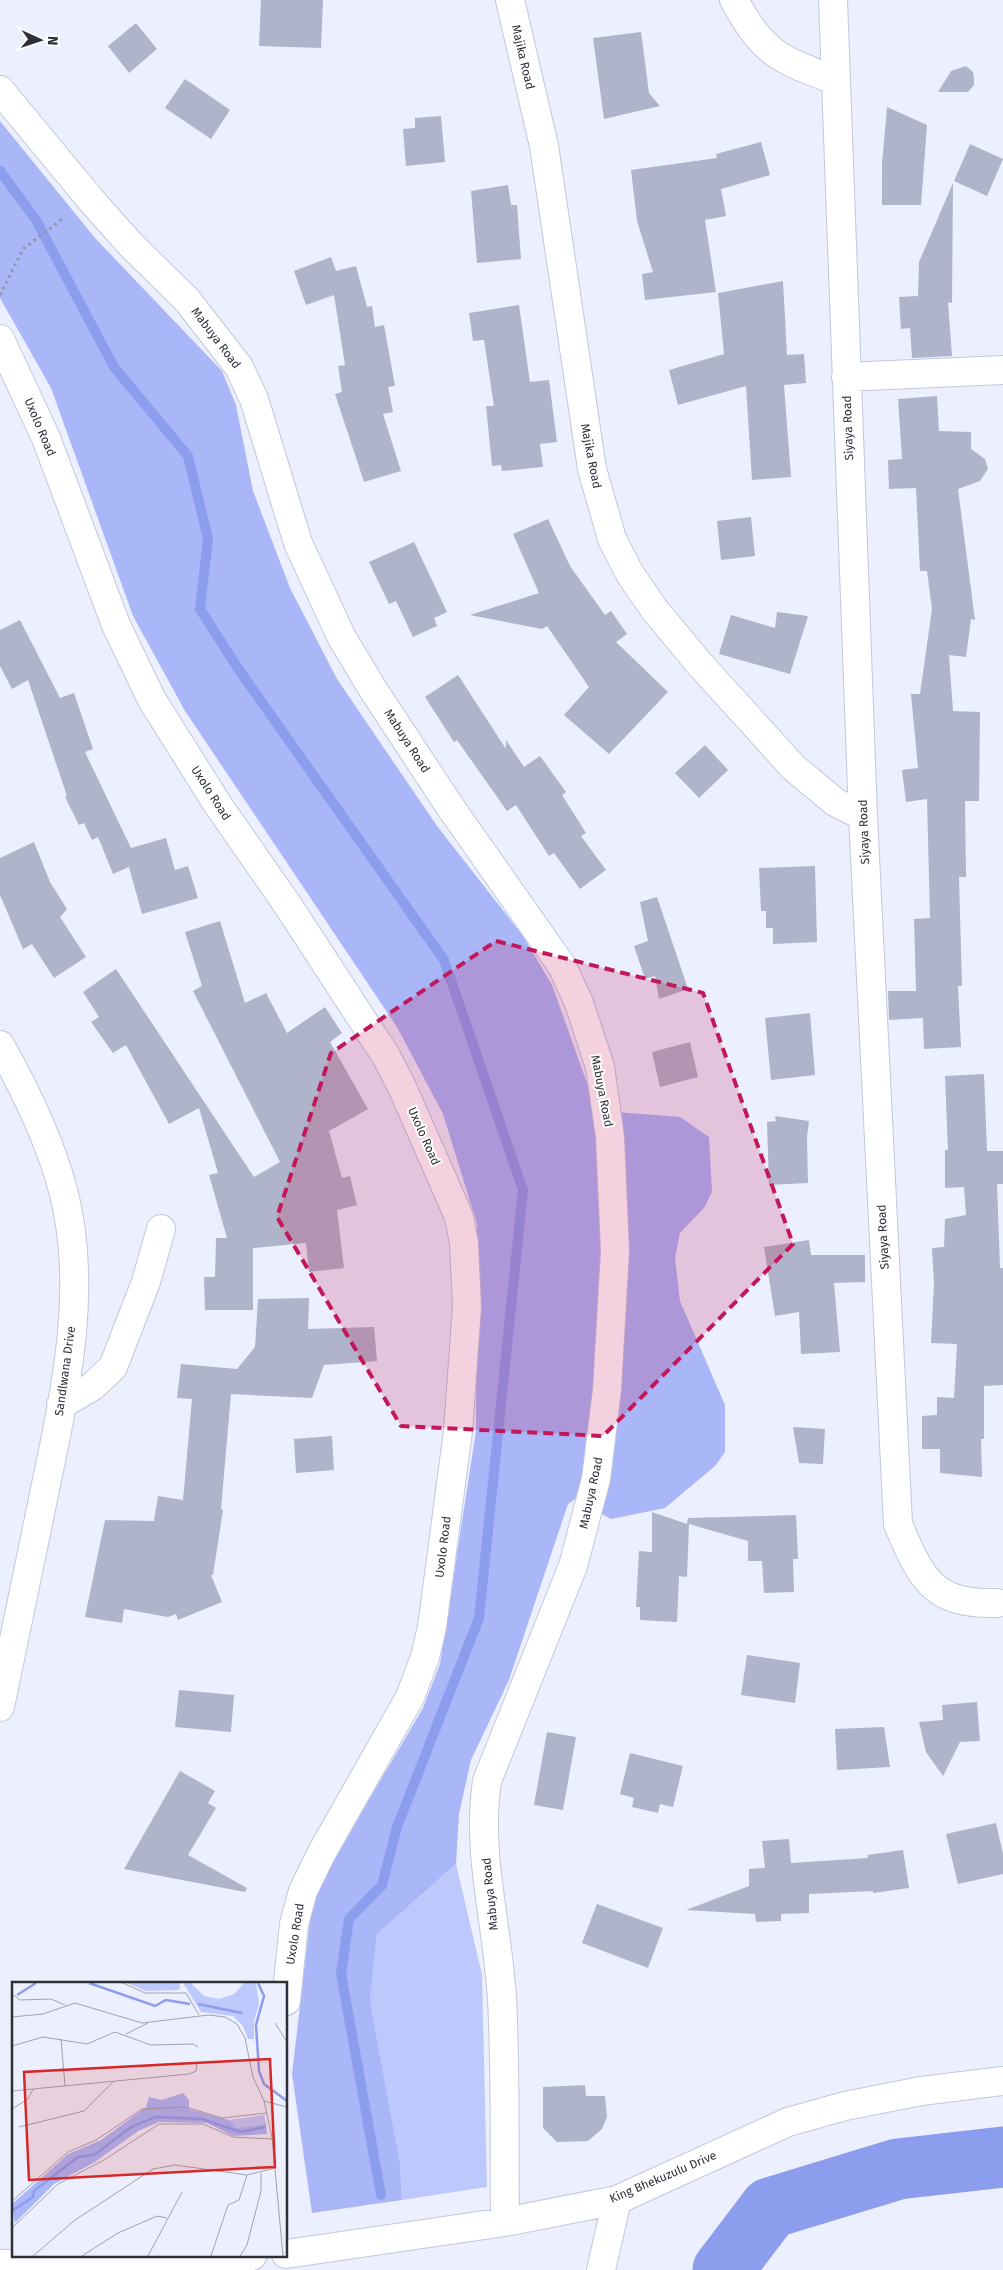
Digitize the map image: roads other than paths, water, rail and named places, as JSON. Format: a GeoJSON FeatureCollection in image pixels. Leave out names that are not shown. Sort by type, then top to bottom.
{"type":"FeatureCollection","features":[{"type":"Feature","properties":{"kind":"street","name":"Majika Road"},"geometry":{"type":"LineString","coordinates":[[510,0],[544,146],[592,469],[612,539],[630,574],[654,609],[697,661],[793,767],[835,802],[863,816]]}},
{"type":"Feature","properties":{"kind":"street"},"geometry":{"type":"LineString","coordinates":[[734,0],[752,32],[765,47],[799,67],[835,80]]}},
{"type":"Feature","properties":{"kind":"street","name":"Siyaya Road"},"geometry":{"type":"LineString","coordinates":[[833,0],[863,816],[898,1524],[914,1560],[929,1583],[946,1596],[972,1604],[997,1603]]}},
{"type":"Feature","properties":{"kind":"street","name":"Mabuya Road"},"geometry":{"type":"LineString","coordinates":[[0,90],[91,200],[130,244],[186,300],[239,367],[254,399],[298,543],[341,636],[374,691],[450,808],[562,966],[579,1003],[600,1067],[610,1137],[614,1251],[609,1363],[596,1479],[573,1566],[487,1780],[484,1804],[484,1837],[502,1998],[505,2222]]}},
{"type":"Feature","properties":{"kind":"street","name":"Uxolo Road"},"geometry":{"type":"LineString","coordinates":[[0,338],[46,438],[116,624],[152,700],[218,804],[287,904],[386,1056],[450,1193],[459,1217],[464,1243],[467,1307],[458,1431],[432,1627],[425,1658],[410,1697],[321,1854],[303,1891],[294,1924],[288,1982]]}},
{"type":"Feature","properties":{"kind":"street"},"geometry":{"type":"LineString","coordinates":[[846,377],[1003,370]]}},
{"type":"Feature","properties":{"kind":"street","name":"Sandlwana Drive"},"geometry":{"type":"LineString","coordinates":[[0,1045],[27,1093],[48,1141],[63,1191],[72,1240],[75,1290],[61,1405],[0,1707]]}},
{"type":"Feature","properties":{"kind":"street"},"geometry":{"type":"LineString","coordinates":[[61,1405],[92,1386],[113,1367],[146,1282],[161,1230]]}},
{"type":"Feature","properties":{"kind":"street","name":"King Bhekuzulu Drive"},"geometry":{"type":"LineString","coordinates":[[288,2255],[505,2222],[616,2200],[788,2122],[845,2106],[921,2091],[1003,2081]]}},
{"type":"Feature","properties":{"kind":"street"},"geometry":{"type":"LineString","coordinates":[[601,2270],[616,2200]]}},
{"type":"Feature","properties":{"kind":"street"},"geometry":{"type":"LineString","coordinates":[[0,2264],[189,2258]]}},
{"type":"Feature","properties":{"kind":"waterway"},"geometry":{"type":"LineString","coordinates":[[0,171],[36,220],[114,367],[188,456],[208,539],[200,609],[239,670],[444,960],[523,1190],[479,1618],[397,1827],[382,1885],[349,1919],[341,1974],[381,2195]]}},
{"type":"Feature","properties":{"kind":"waterway"},"geometry":{"type":"LineString","coordinates":[[723,2270],[770,2208],[898,2169],[1003,2157]]}}]}
